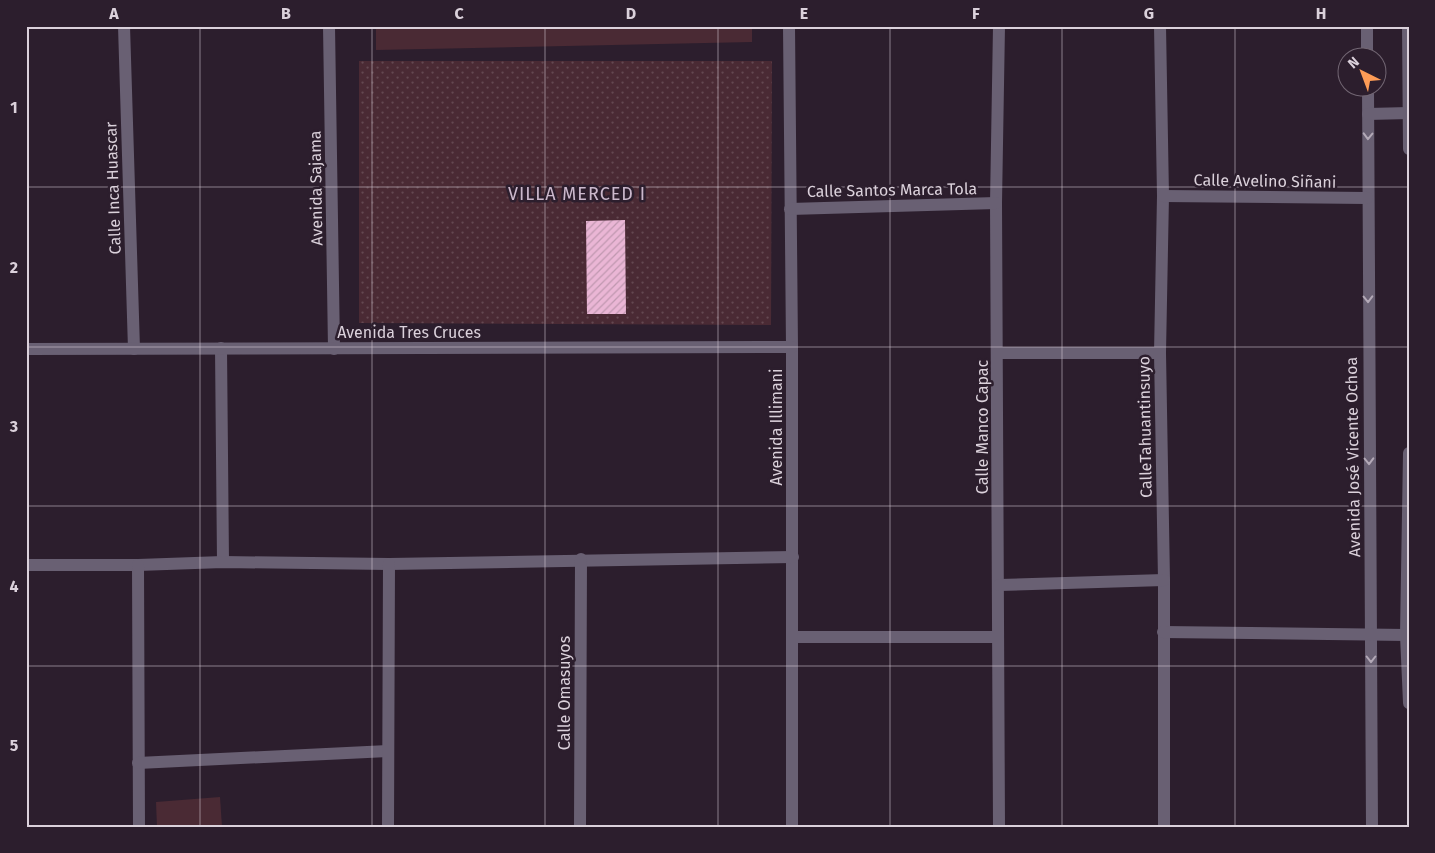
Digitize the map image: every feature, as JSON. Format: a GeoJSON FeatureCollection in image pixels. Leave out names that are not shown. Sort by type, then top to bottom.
{"type":"FeatureCollection","features":[{"type":"Feature","properties":{"kind":"street","name":"Calle Inca Huascar"},"geometry":{"type":"LineString","coordinates":[[124,26],[134,349]]}},
{"type":"Feature","properties":{"kind":"street","name":"Avenida Sajama"},"geometry":{"type":"LineString","coordinates":[[329,26],[334,349]]}},
{"type":"Feature","properties":{"kind":"street","name":"Avenida Illimani"},"geometry":{"type":"LineString","coordinates":[[789,26],[793,557],[792,827]]}},
{"type":"Feature","properties":{"kind":"street","name":"Calle Manco Capac"},"geometry":{"type":"LineString","coordinates":[[999,26],[996,203],[999,827]]}},
{"type":"Feature","properties":{"kind":"street","name":"CalleTahuantinsuyo"},"geometry":{"type":"LineString","coordinates":[[1160,26],[1163,196],[1160,353],[1164,580],[1164,827]]}},
{"type":"Feature","properties":{"kind":"street"},"geometry":{"type":"LineString","coordinates":[[1367,26],[1367,48]]}},
{"type":"Feature","properties":{"kind":"street"},"geometry":{"type":"LineString","coordinates":[[1408,26],[1409,149]]}},
{"type":"Feature","properties":{"kind":"street","name":"Avenida José Vicente Ochoa"},"geometry":{"type":"LineString","coordinates":[[1368,98],[1367,198],[1372,827]]}},
{"type":"Feature","properties":{"kind":"street"},"geometry":{"type":"LineString","coordinates":[[1368,114],[1408,113]]}},
{"type":"Feature","properties":{"kind":"street","name":"Calle Avelino Siñani"},"geometry":{"type":"LineString","coordinates":[[1163,196],[1367,198]]}},
{"type":"Feature","properties":{"kind":"street","name":"Calle Santos Marca Tola"},"geometry":{"type":"LineString","coordinates":[[790,209],[996,203]]}},
{"type":"Feature","properties":{"kind":"street","name":"Avenida Tres Cruces"},"geometry":{"type":"LineString","coordinates":[[26,349],[792,347]]}},
{"type":"Feature","properties":{"kind":"street"},"geometry":{"type":"LineString","coordinates":[[221,348],[223,562]]}},
{"type":"Feature","properties":{"kind":"street"},"geometry":{"type":"LineString","coordinates":[[998,353],[1160,353]]}},
{"type":"Feature","properties":{"kind":"street"},"geometry":{"type":"LineString","coordinates":[[1409,453],[1406,635],[1409,703]]}},
{"type":"Feature","properties":{"kind":"street"},"geometry":{"type":"LineString","coordinates":[[26,565],[138,566],[223,562],[389,564],[581,559],[793,557]]}},
{"type":"Feature","properties":{"kind":"street","name":"Calle Omasuyos"},"geometry":{"type":"LineString","coordinates":[[580,827],[581,559]]}},
{"type":"Feature","properties":{"kind":"street"},"geometry":{"type":"LineString","coordinates":[[388,827],[389,564]]}},
{"type":"Feature","properties":{"kind":"street"},"geometry":{"type":"LineString","coordinates":[[138,566],[139,827]]}},
{"type":"Feature","properties":{"kind":"street"},"geometry":{"type":"LineString","coordinates":[[999,584],[1164,580]]}},
{"type":"Feature","properties":{"kind":"street"},"geometry":{"type":"LineString","coordinates":[[1163,632],[1406,635]]}},
{"type":"Feature","properties":{"kind":"street"},"geometry":{"type":"LineString","coordinates":[[793,637],[998,638]]}},
{"type":"Feature","properties":{"kind":"street"},"geometry":{"type":"LineString","coordinates":[[138,762],[388,750]]}},
{"type":"Feature","properties":{"kind":"shaded area"},"geometry":{"type":"Polygon","coordinates":[[[376,26],[752,26],[752,42],[376,50],[376,26]]]}},
{"type":"Feature","properties":{"kind":"shaded area"},"geometry":{"type":"Polygon","coordinates":[[[359,61],[772,61],[771,325],[359,323],[359,61]]]}},
{"type":"Feature","properties":{"kind":"shaded area"},"geometry":{"type":"Polygon","coordinates":[[[220,797],[222,827],[157,827],[156,802],[220,797]]]}},
{"type":"Feature","properties":{"kind":"building"},"geometry":{"type":"Polygon","coordinates":[[[625,220],[626,314],[587,314],[586,221],[625,220]]]}},
{"type":"Feature","properties":{"kind":"district","name":"VILLA MERCED I"},"geometry":{"type":"Point","coordinates":[577,194]}}]}
